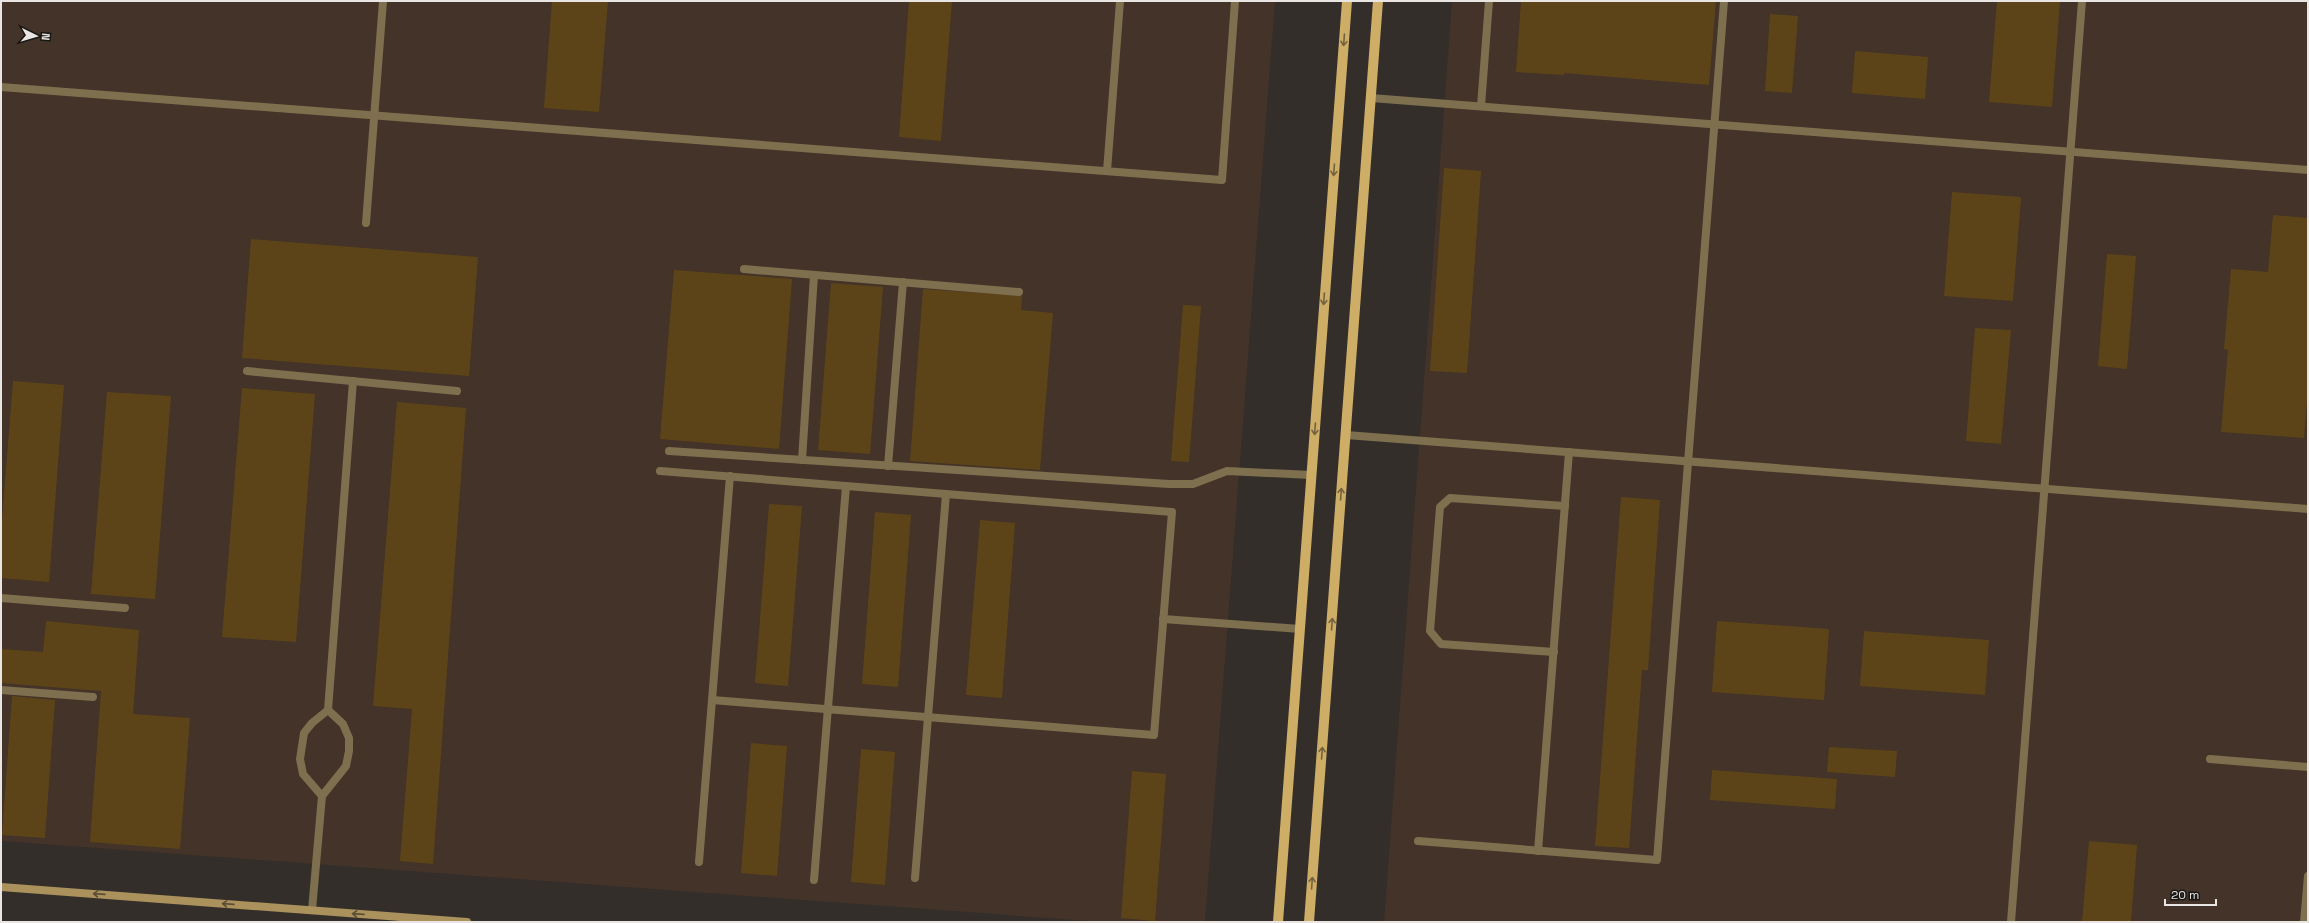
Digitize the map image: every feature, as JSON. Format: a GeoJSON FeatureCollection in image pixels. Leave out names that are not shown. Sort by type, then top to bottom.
{"type":"FeatureCollection","features":[{"type":"Feature","properties":{"kind":"main road"},"geometry":{"type":"LineString","coordinates":[[1278,922],[1347,1]]}},
{"type":"Feature","properties":{"kind":"main road"},"geometry":{"type":"LineString","coordinates":[[1309,922],[1378,1]]}},
{"type":"Feature","properties":{"kind":"street"},"geometry":{"type":"LineString","coordinates":[[1,887],[467,922]]}},
{"type":"Feature","properties":{"kind":"lane"},"geometry":{"type":"LineString","coordinates":[[366,223],[384,1]]}},
{"type":"Feature","properties":{"kind":"lane"},"geometry":{"type":"LineString","coordinates":[[1106,171],[1120,1]]}},
{"type":"Feature","properties":{"kind":"lane"},"geometry":{"type":"LineString","coordinates":[[1,87],[1222,180],[1235,1]]}},
{"type":"Feature","properties":{"kind":"lane"},"geometry":{"type":"LineString","coordinates":[[1481,106],[1489,1]]}},
{"type":"Feature","properties":{"kind":"lane"},"geometry":{"type":"LineString","coordinates":[[1418,842],[1658,860],[1724,1]]}},
{"type":"Feature","properties":{"kind":"lane"},"geometry":{"type":"LineString","coordinates":[[2011,922],[2082,1]]}},
{"type":"Feature","properties":{"kind":"lane"},"geometry":{"type":"LineString","coordinates":[[1371,98],[2308,170]]}},
{"type":"Feature","properties":{"kind":"lane"},"geometry":{"type":"LineString","coordinates":[[744,269],[1019,292]]}},
{"type":"Feature","properties":{"kind":"lane"},"geometry":{"type":"LineString","coordinates":[[802,460],[814,275]]}},
{"type":"Feature","properties":{"kind":"lane"},"geometry":{"type":"LineString","coordinates":[[888,466],[903,282]]}},
{"type":"Feature","properties":{"kind":"lane"},"geometry":{"type":"LineString","coordinates":[[247,371],[457,391]]}},
{"type":"Feature","properties":{"kind":"lane"},"geometry":{"type":"LineString","coordinates":[[322,796],[303,774],[300,759],[304,733],[312,723],[328,710],[353,381]]}},
{"type":"Feature","properties":{"kind":"lane"},"geometry":{"type":"LineString","coordinates":[[1346,435],[2308,509]]}},
{"type":"Feature","properties":{"kind":"lane"},"geometry":{"type":"LineString","coordinates":[[669,451],[1169,484],[1193,484],[1227,471],[1311,475]]}},
{"type":"Feature","properties":{"kind":"lane"},"geometry":{"type":"LineString","coordinates":[[1538,851],[1569,452]]}},
{"type":"Feature","properties":{"kind":"lane"},"geometry":{"type":"LineString","coordinates":[[660,471],[1172,512],[1154,735],[712,700]]}},
{"type":"Feature","properties":{"kind":"lane"},"geometry":{"type":"LineString","coordinates":[[699,862],[730,476]]}},
{"type":"Feature","properties":{"kind":"lane"},"geometry":{"type":"LineString","coordinates":[[814,880],[846,486]]}},
{"type":"Feature","properties":{"kind":"lane"},"geometry":{"type":"LineString","coordinates":[[915,878],[946,494]]}},
{"type":"Feature","properties":{"kind":"lane"},"geometry":{"type":"LineString","coordinates":[[1554,652],[1441,644],[1430,630],[1440,507],[1450,498],[1565,506]]}},
{"type":"Feature","properties":{"kind":"lane"},"geometry":{"type":"LineString","coordinates":[[1,598],[126,608]]}},
{"type":"Feature","properties":{"kind":"lane"},"geometry":{"type":"LineString","coordinates":[[1163,619],[1300,629]]}},
{"type":"Feature","properties":{"kind":"lane"},"geometry":{"type":"LineString","coordinates":[[1,690],[93,697]]}},
{"type":"Feature","properties":{"kind":"lane"},"geometry":{"type":"LineString","coordinates":[[312,910],[322,796],[346,766],[349,751],[349,738],[343,724],[328,710]]}},
{"type":"Feature","properties":{"kind":"lane"},"geometry":{"type":"LineString","coordinates":[[2210,760],[2308,767]]}},
{"type":"Feature","properties":{"kind":"lane"},"geometry":{"type":"LineString","coordinates":[[2304,922],[2308,876]]}},
{"type":"Feature","properties":{"kind":"shaded area"},"geometry":{"type":"Polygon","coordinates":[[[1,1],[1275,1],[1205,922],[1102,922],[1,841],[1,1]]]}},
{"type":"Feature","properties":{"kind":"shaded area"},"geometry":{"type":"Polygon","coordinates":[[[1452,1],[2308,1],[2308,922],[1384,922],[1452,1]]]}},
{"type":"Feature","properties":{"kind":"building"},"geometry":{"type":"Polygon","coordinates":[[[552,1],[608,1],[599,112],[544,108],[552,1]]]}},
{"type":"Feature","properties":{"kind":"building"},"geometry":{"type":"Polygon","coordinates":[[[909,1],[952,1],[941,141],[899,137],[909,1]]]}},
{"type":"Feature","properties":{"kind":"building"},"geometry":{"type":"Polygon","coordinates":[[[1521,1],[1716,1],[1709,85],[1564,73],[1564,75],[1516,72],[1521,1]]]}},
{"type":"Feature","properties":{"kind":"building"},"geometry":{"type":"Polygon","coordinates":[[[1997,1],[2060,1],[2052,107],[1989,102],[1997,1]]]}},
{"type":"Feature","properties":{"kind":"building"},"geometry":{"type":"Polygon","coordinates":[[[1770,14],[1798,16],[1792,93],[1765,91],[1770,14]]]}},
{"type":"Feature","properties":{"kind":"building"},"geometry":{"type":"Polygon","coordinates":[[[1855,51],[1928,57],[1925,99],[1852,93],[1855,51]]]}},
{"type":"Feature","properties":{"kind":"building"},"geometry":{"type":"Polygon","coordinates":[[[1444,168],[1481,171],[1467,373],[1430,371],[1444,168]]]}},
{"type":"Feature","properties":{"kind":"building"},"geometry":{"type":"Polygon","coordinates":[[[1952,192],[2021,197],[2013,301],[1944,296],[1952,192]]]}},
{"type":"Feature","properties":{"kind":"building"},"geometry":{"type":"Polygon","coordinates":[[[2273,215],[2308,218],[2308,389],[2304,438],[2221,432],[2228,350],[2224,349],[2231,269],[2268,272],[2273,215]]]}},
{"type":"Feature","properties":{"kind":"building"},"geometry":{"type":"Polygon","coordinates":[[[251,239],[478,257],[469,376],[242,358],[251,239]]]}},
{"type":"Feature","properties":{"kind":"building"},"geometry":{"type":"Polygon","coordinates":[[[2107,254],[2136,256],[2127,369],[2098,366],[2107,254]]]}},
{"type":"Feature","properties":{"kind":"building"},"geometry":{"type":"Polygon","coordinates":[[[674,270],[792,279],[779,449],[660,439],[674,270]]]}},
{"type":"Feature","properties":{"kind":"building"},"geometry":{"type":"Polygon","coordinates":[[[831,283],[883,287],[870,454],[818,450],[831,283]]]}},
{"type":"Feature","properties":{"kind":"building"},"geometry":{"type":"Polygon","coordinates":[[[923,289],[1022,296],[1021,310],[1053,313],[1040,470],[910,461],[923,289]]]}},
{"type":"Feature","properties":{"kind":"building"},"geometry":{"type":"Polygon","coordinates":[[[1183,305],[1201,306],[1189,462],[1171,461],[1183,305]]]}},
{"type":"Feature","properties":{"kind":"building"},"geometry":{"type":"Polygon","coordinates":[[[1975,328],[2011,330],[2001,444],[1966,441],[1975,328]]]}},
{"type":"Feature","properties":{"kind":"building"},"geometry":{"type":"Polygon","coordinates":[[[13,381],[64,385],[49,582],[1,578],[1,533],[13,381]]]}},
{"type":"Feature","properties":{"kind":"building"},"geometry":{"type":"Polygon","coordinates":[[[242,388],[315,394],[296,642],[222,637],[242,388]]]}},
{"type":"Feature","properties":{"kind":"building"},"geometry":{"type":"Polygon","coordinates":[[[107,392],[171,396],[155,599],[91,594],[107,392]]]}},
{"type":"Feature","properties":{"kind":"building"},"geometry":{"type":"Polygon","coordinates":[[[397,402],[466,408],[433,864],[400,861],[412,709],[373,706],[397,402]]]}},
{"type":"Feature","properties":{"kind":"building"},"geometry":{"type":"Polygon","coordinates":[[[1621,497],[1660,500],[1648,670],[1642,670],[1629,848],[1595,846],[1621,497]]]}},
{"type":"Feature","properties":{"kind":"building"},"geometry":{"type":"Polygon","coordinates":[[[769,504],[802,506],[788,686],[755,683],[769,504]]]}},
{"type":"Feature","properties":{"kind":"building"},"geometry":{"type":"Polygon","coordinates":[[[875,512],[911,515],[898,687],[862,684],[875,512]]]}},
{"type":"Feature","properties":{"kind":"building"},"geometry":{"type":"Polygon","coordinates":[[[980,520],[1015,523],[1002,698],[966,695],[980,520]]]}},
{"type":"Feature","properties":{"kind":"building"},"geometry":{"type":"Polygon","coordinates":[[[46,621],[139,630],[133,714],[190,718],[180,849],[90,842],[101,691],[1,683],[1,649],[43,652],[46,621]]]}},
{"type":"Feature","properties":{"kind":"building"},"geometry":{"type":"Polygon","coordinates":[[[1717,621],[1829,629],[1824,700],[1712,692],[1717,621]]]}},
{"type":"Feature","properties":{"kind":"building"},"geometry":{"type":"Polygon","coordinates":[[[1864,631],[1989,640],[1985,695],[1860,686],[1864,631]]]}},
{"type":"Feature","properties":{"kind":"building"},"geometry":{"type":"Polygon","coordinates":[[[12,696],[55,700],[45,838],[2,835],[12,696]]]}},
{"type":"Feature","properties":{"kind":"building"},"geometry":{"type":"Polygon","coordinates":[[[751,743],[787,746],[777,876],[741,873],[751,743]]]}},
{"type":"Feature","properties":{"kind":"building"},"geometry":{"type":"Polygon","coordinates":[[[1829,747],[1897,751],[1895,777],[1827,772],[1829,747]]]}},
{"type":"Feature","properties":{"kind":"building"},"geometry":{"type":"Polygon","coordinates":[[[861,749],[895,752],[885,885],[851,882],[861,749]]]}},
{"type":"Feature","properties":{"kind":"building"},"geometry":{"type":"Polygon","coordinates":[[[1712,770],[1837,779],[1835,809],[1710,800],[1712,770]]]}},
{"type":"Feature","properties":{"kind":"building"},"geometry":{"type":"Polygon","coordinates":[[[1132,771],[1166,774],[1155,921],[1121,918],[1132,771]]]}},
{"type":"Feature","properties":{"kind":"building"},"geometry":{"type":"Polygon","coordinates":[[[2089,841],[2137,845],[2131,922],[2082,922],[2089,841]]]}}]}
